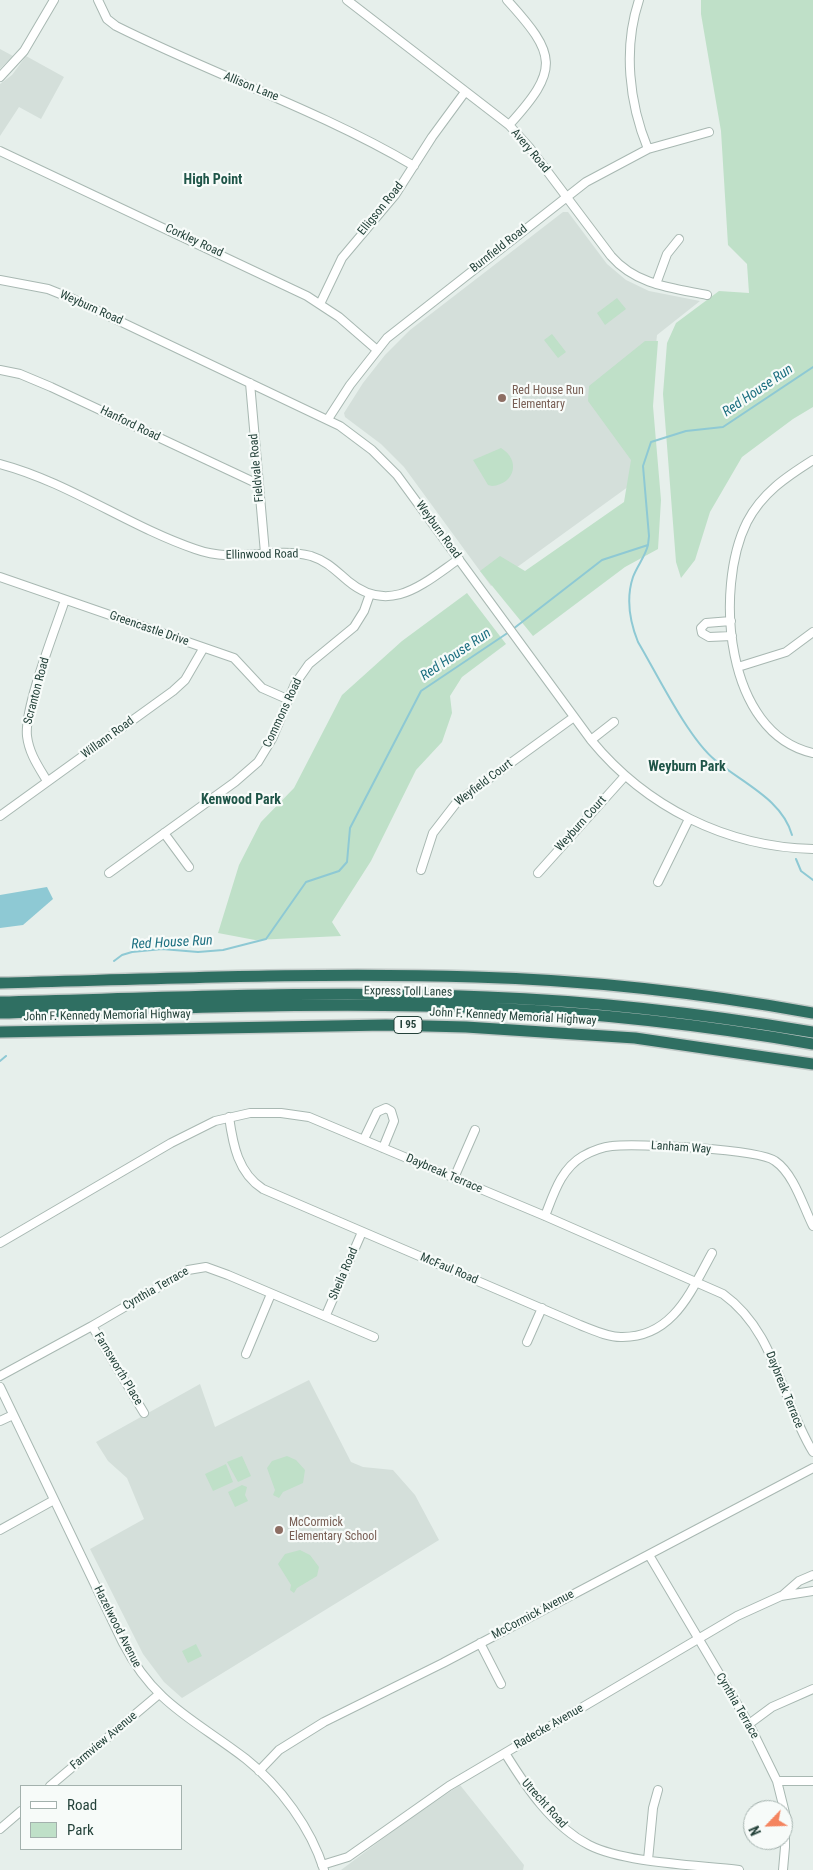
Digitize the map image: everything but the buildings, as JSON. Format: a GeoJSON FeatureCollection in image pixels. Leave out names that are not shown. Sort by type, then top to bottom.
{"type":"FeatureCollection","features":[{"type":"Feature","properties":{"kind":"highway"},"geometry":{"type":"LineString","coordinates":[[0,982],[349,975],[477,977],[629,987],[813,1013]]}},
{"type":"Feature","properties":{"kind":"highway","name":"Express Toll Lanes"},"geometry":{"type":"LineString","coordinates":[[0,1002],[349,994],[469,996],[639,1008],[813,1032]]}},
{"type":"Feature","properties":{"kind":"highway","name":"Express Toll Lanes"},"geometry":{"type":"LineString","coordinates":[[0,1013],[341,1006],[486,1008],[652,1020],[813,1044]]}},
{"type":"Feature","properties":{"kind":"highway","name":"John F. Kennedy Memorial Highway"},"geometry":{"type":"LineString","coordinates":[[0,1032],[386,1025],[466,1026],[635,1038],[813,1064]]}},
{"type":"Feature","properties":{"kind":"street"},"geometry":{"type":"LineString","coordinates":[[0,77],[24,51],[54,0]]}},
{"type":"Feature","properties":{"kind":"street","name":"Allison Lane"},"geometry":{"type":"LineString","coordinates":[[98,0],[107,19],[116,26],[226,78],[320,116],[374,143],[414,166]]}},
{"type":"Feature","properties":{"kind":"street","name":"Avery Road"},"geometry":{"type":"LineString","coordinates":[[347,0],[509,125],[567,197],[616,263],[633,276],[656,284],[707,295]]}},
{"type":"Feature","properties":{"kind":"street"},"geometry":{"type":"LineString","coordinates":[[507,0],[536,34],[546,63],[538,90],[509,125]]}},
{"type":"Feature","properties":{"kind":"street"},"geometry":{"type":"LineString","coordinates":[[639,0],[631,41],[630,71],[636,113],[648,149]]}},
{"type":"Feature","properties":{"kind":"street","name":"Elligson Road"},"geometry":{"type":"LineString","coordinates":[[320,304],[342,258],[391,201],[466,92]]}},
{"type":"Feature","properties":{"kind":"street","name":"Burnfield Road"},"geometry":{"type":"LineString","coordinates":[[328,419],[350,385],[377,350],[397,329],[567,197],[598,174],[648,149],[709,132]]}},
{"type":"Feature","properties":{"kind":"street","name":"Corkley Road"},"geometry":{"type":"LineString","coordinates":[[0,150],[209,248],[320,304],[377,350]]}},
{"type":"Feature","properties":{"kind":"street"},"geometry":{"type":"LineString","coordinates":[[656,284],[667,254],[679,239]]}},
{"type":"Feature","properties":{"kind":"street","name":"Weyburn Road"},"geometry":{"type":"LineString","coordinates":[[0,280],[48,289],[73,299],[328,419],[372,450],[397,475],[591,740],[625,776],[654,798],[688,819],[743,839],[777,846],[813,848]]}},
{"type":"Feature","properties":{"kind":"street","name":"Hanford Road"},"geometry":{"type":"LineString","coordinates":[[0,370],[20,374],[51,387],[258,484]]}},
{"type":"Feature","properties":{"kind":"street","name":"Fieldvale Road"},"geometry":{"type":"LineString","coordinates":[[250,383],[265,553]]}},
{"type":"Feature","properties":{"kind":"street"},"geometry":{"type":"LineString","coordinates":[[813,460],[770,491],[748,521],[736,555],[731,590],[732,636],[738,666],[750,702],[763,723],[781,740],[796,748],[813,753]]}},
{"type":"Feature","properties":{"kind":"street","name":"Ellinwood Road"},"geometry":{"type":"LineString","coordinates":[[0,464],[46,481],[164,538],[195,550],[234,557],[265,553],[300,554],[323,561],[358,588],[370,594],[390,597],[408,592],[459,559]]}},
{"type":"Feature","properties":{"kind":"street","name":"Greencastle Drive"},"geometry":{"type":"LineString","coordinates":[[0,577],[234,658],[262,688],[287,699]]}},
{"type":"Feature","properties":{"kind":"street","name":"Commons Road"},"geometry":{"type":"LineString","coordinates":[[109,873],[235,782],[258,762],[272,739],[287,699],[309,664],[354,627],[364,611],[370,594]]}},
{"type":"Feature","properties":{"kind":"street","name":"Scranton Road"},"geometry":{"type":"LineString","coordinates":[[47,781],[30,752],[26,729],[65,600]]}},
{"type":"Feature","properties":{"kind":"street"},"geometry":{"type":"LineString","coordinates":[[731,620],[706,623],[701,628],[702,632],[709,637],[732,636]]}},
{"type":"Feature","properties":{"kind":"street"},"geometry":{"type":"LineString","coordinates":[[738,666],[786,652],[813,632]]}},
{"type":"Feature","properties":{"kind":"street","name":"Willann Road"},"geometry":{"type":"LineString","coordinates":[[0,816],[173,692],[185,680],[203,648]]}},
{"type":"Feature","properties":{"kind":"street","name":"Weyfield Court"},"geometry":{"type":"LineString","coordinates":[[421,870],[433,833],[457,802],[574,717]]}},
{"type":"Feature","properties":{"kind":"street"},"geometry":{"type":"LineString","coordinates":[[591,740],[614,722]]}},
{"type":"Feature","properties":{"kind":"street","name":"Weyburn Court"},"geometry":{"type":"LineString","coordinates":[[538,873],[625,776]]}},
{"type":"Feature","properties":{"kind":"street"},"geometry":{"type":"LineString","coordinates":[[658,882],[688,819]]}},
{"type":"Feature","properties":{"kind":"street"},"geometry":{"type":"LineString","coordinates":[[164,833],[189,866]]}},
{"type":"Feature","properties":{"kind":"street"},"geometry":{"type":"LineString","coordinates":[[364,1139],[377,1112],[386,1108],[391,1111],[394,1121],[383,1148]]}},
{"type":"Feature","properties":{"kind":"street","name":"Daybreak Terrace"},"geometry":{"type":"LineString","coordinates":[[0,1243],[192,1132],[229,1117],[259,1113],[298,1115],[325,1122],[696,1281],[736,1304],[755,1324],[768,1350],[797,1422],[813,1452]]}},
{"type":"Feature","properties":{"kind":"street","name":"McFaul Road"},"geometry":{"type":"LineString","coordinates":[[229,1117],[239,1160],[255,1184],[362,1232],[604,1334],[621,1337],[633,1336],[660,1326],[676,1314],[712,1253]]}},
{"type":"Feature","properties":{"kind":"street"},"geometry":{"type":"LineString","coordinates":[[454,1178],[475,1130]]}},
{"type":"Feature","properties":{"kind":"street","name":"Lanham Way"},"geometry":{"type":"LineString","coordinates":[[545,1216],[562,1176],[574,1162],[590,1152],[606,1147],[633,1145],[744,1152],[769,1157],[785,1171],[813,1226]]}},
{"type":"Feature","properties":{"kind":"street","name":"Sheila Road"},"geometry":{"type":"LineString","coordinates":[[326,1315],[362,1232]]}},
{"type":"Feature","properties":{"kind":"street","name":"Cynthia Terrace"},"geometry":{"type":"LineString","coordinates":[[0,1376],[92,1326],[169,1279],[194,1268],[210,1269],[326,1315],[374,1337]]}},
{"type":"Feature","properties":{"kind":"street"},"geometry":{"type":"LineString","coordinates":[[246,1354],[271,1294]]}},
{"type":"Feature","properties":{"kind":"street"},"geometry":{"type":"LineString","coordinates":[[527,1342],[542,1308]]}},
{"type":"Feature","properties":{"kind":"street","name":"Farnsworth Place"},"geometry":{"type":"LineString","coordinates":[[92,1326],[144,1413]]}},
{"type":"Feature","properties":{"kind":"street","name":"Hazelwood Avenue"},"geometry":{"type":"LineString","coordinates":[[0,1387],[129,1656],[158,1695],[259,1771],[295,1813],[323,1868]]}},
{"type":"Feature","properties":{"kind":"street"},"geometry":{"type":"LineString","coordinates":[[0,1421],[13,1415]]}},
{"type":"Feature","properties":{"kind":"street","name":"McCormick Avenue"},"geometry":{"type":"LineString","coordinates":[[259,1771],[279,1750],[305,1733],[813,1468]]}},
{"type":"Feature","properties":{"kind":"street"},"geometry":{"type":"LineString","coordinates":[[0,1530],[54,1500]]}},
{"type":"Feature","properties":{"kind":"street","name":"Cynthia Terrace"},"geometry":{"type":"LineString","coordinates":[[649,1554],[749,1724],[777,1781],[785,1813],[786,1847],[782,1870]]}},
{"type":"Feature","properties":{"kind":"street","name":"Radecke Avenue"},"geometry":{"type":"LineString","coordinates":[[323,1868],[348,1857],[433,1796],[737,1616],[781,1596],[799,1581],[813,1575]]}},
{"type":"Feature","properties":{"kind":"street","name":"Radecke Avenue"},"geometry":{"type":"LineString","coordinates":[[781,1596],[813,1591]]}},
{"type":"Feature","properties":{"kind":"street"},"geometry":{"type":"LineString","coordinates":[[480,1642],[501,1684]]}},
{"type":"Feature","properties":{"kind":"street"},"geometry":{"type":"LineString","coordinates":[[749,1724],[772,1707],[813,1689]]}},
{"type":"Feature","properties":{"kind":"street","name":"Farmview Avenue"},"geometry":{"type":"LineString","coordinates":[[51,1785],[158,1695]]}},
{"type":"Feature","properties":{"kind":"street","name":"Utrecht Road"},"geometry":{"type":"LineString","coordinates":[[505,1753],[534,1796],[576,1838],[601,1851],[648,1860],[739,1870]]}},
{"type":"Feature","properties":{"kind":"street"},"geometry":{"type":"LineString","coordinates":[[777,1781],[813,1781]]}},
{"type":"Feature","properties":{"kind":"street"},"geometry":{"type":"LineString","coordinates":[[648,1860],[653,1808],[658,1790]]}},
{"type":"Feature","properties":{"kind":"street"},"geometry":{"type":"LineString","coordinates":[[0,1829],[20,1812]]}},
{"type":"Feature","properties":{"kind":"shaded area"},"geometry":{"type":"Polygon","coordinates":[[[0,49],[13,56],[0,69],[0,49]]]}},
{"type":"Feature","properties":{"kind":"shaded area"},"geometry":{"type":"Polygon","coordinates":[[[26,56],[64,77],[41,119],[19,107],[0,136],[0,84],[12,75],[26,56]]]}},
{"type":"Feature","properties":{"kind":"shaded area","name":"Red House Run Elementary"},"geometry":{"type":"Polygon","coordinates":[[[563,212],[568,212],[607,264],[626,280],[649,291],[700,301],[657,335],[643,476],[491,586],[404,467],[381,444],[345,417],[344,413],[363,383],[385,355],[410,330],[563,212]]]}},
{"type":"Feature","properties":{"kind":"shaded area","name":"McCormick Elementary School"},"geometry":{"type":"Polygon","coordinates":[[[309,1380],[351,1462],[363,1467],[393,1470],[415,1495],[439,1540],[182,1698],[164,1682],[143,1654],[90,1549],[144,1519],[127,1478],[108,1461],[96,1442],[200,1384],[215,1427],[309,1380]]]}},
{"type":"Feature","properties":{"kind":"shaded area"},"geometry":{"type":"Polygon","coordinates":[[[460,1785],[524,1865],[523,1870],[341,1870],[409,1819],[460,1785]]]}},
{"type":"Feature","properties":{"kind":"green space"},"geometry":{"type":"Polygon","coordinates":[[[701,0],[813,0],[813,407],[793,419],[742,457],[710,512],[695,560],[681,578],[676,562],[663,394],[667,343],[676,323],[719,291],[749,293],[747,264],[728,245],[721,131],[701,14],[701,0]]]}},
{"type":"Feature","properties":{"kind":"green space"},"geometry":{"type":"Polygon","coordinates":[[[617,298],[626,309],[605,325],[597,313],[617,298]]]}},
{"type":"Feature","properties":{"kind":"green space"},"geometry":{"type":"Polygon","coordinates":[[[552,334],[566,352],[558,358],[544,340],[552,334]]]}},
{"type":"Feature","properties":{"kind":"green space"},"geometry":{"type":"Polygon","coordinates":[[[645,341],[658,341],[653,406],[661,500],[658,549],[625,567],[533,636],[480,571],[500,556],[525,571],[624,502],[631,460],[588,401],[589,386],[645,341]]]}},
{"type":"Feature","properties":{"kind":"green space"},"geometry":{"type":"Polygon","coordinates":[[[501,448],[511,459],[513,471],[506,481],[492,486],[488,485],[473,460],[501,448]]]}},
{"type":"Feature","properties":{"kind":"green space"},"geometry":{"type":"Polygon","coordinates":[[[467,593],[506,644],[462,677],[450,696],[452,713],[442,742],[416,770],[371,861],[332,922],[341,936],[255,940],[218,933],[239,865],[261,822],[294,788],[342,695],[402,641],[467,593]]]}},
{"type":"Feature","properties":{"kind":"green space"},"geometry":{"type":"Polygon","coordinates":[[[242,1456],[251,1476],[238,1482],[227,1462],[242,1456]]]}},
{"type":"Feature","properties":{"kind":"green space"},"geometry":{"type":"Polygon","coordinates":[[[287,1456],[296,1460],[305,1470],[303,1483],[283,1492],[279,1498],[273,1495],[275,1490],[267,1468],[272,1461],[287,1456]]]}},
{"type":"Feature","properties":{"kind":"green space"},"geometry":{"type":"Polygon","coordinates":[[[226,1464],[233,1482],[213,1491],[205,1474],[226,1464]]]}},
{"type":"Feature","properties":{"kind":"green space"},"geometry":{"type":"Polygon","coordinates":[[[242,1485],[247,1487],[245,1495],[248,1501],[235,1507],[228,1492],[242,1485]]]}},
{"type":"Feature","properties":{"kind":"green space"},"geometry":{"type":"Polygon","coordinates":[[[300,1550],[310,1555],[319,1567],[317,1576],[297,1588],[294,1593],[290,1590],[291,1585],[278,1564],[285,1554],[300,1550]]]}},
{"type":"Feature","properties":{"kind":"green space"},"geometry":{"type":"Polygon","coordinates":[[[196,1644],[202,1656],[188,1663],[182,1651],[196,1644]]]}},
{"type":"Feature","properties":{"kind":"water"},"geometry":{"type":"Polygon","coordinates":[[[47,887],[53,899],[23,925],[0,928],[0,895],[47,887]]]}},
{"type":"Feature","properties":{"kind":"waterway","name":"Red House Run"},"geometry":{"type":"LineString","coordinates":[[513,629],[602,560],[648,545],[649,536],[643,466],[651,442],[686,431],[723,427],[813,367]]}},
{"type":"Feature","properties":{"kind":"waterway"},"geometry":{"type":"LineString","coordinates":[[648,545],[633,577],[629,602],[631,618],[638,642],[694,737],[715,760],[760,793],[780,811],[792,835]]}},
{"type":"Feature","properties":{"kind":"waterway","name":"Red House Run"},"geometry":{"type":"LineString","coordinates":[[114,961],[122,955],[132,952],[162,949],[198,952],[223,950],[266,939],[306,882],[339,871],[347,862],[350,828],[421,691],[509,632]]}},
{"type":"Feature","properties":{"kind":"waterway"},"geometry":{"type":"LineString","coordinates":[[796,859],[801,871],[813,880]]}},
{"type":"Feature","properties":{"kind":"waterway","name":"Red House Run"},"geometry":{"type":"LineString","coordinates":[[0,1061],[6,1056]]}},
{"type":"Feature","properties":{"kind":"place","name":"Red House Run Elementary"},"geometry":{"type":"Point","coordinates":[502,398]}},
{"type":"Feature","properties":{"kind":"place","name":"McCormick Elementary School"},"geometry":{"type":"Point","coordinates":[279,1530]}},
{"type":"Feature","properties":{"kind":"district","name":"High Point"},"geometry":{"type":"Point","coordinates":[213,180]}},
{"type":"Feature","properties":{"kind":"district","name":"Weyburn Park"},"geometry":{"type":"Point","coordinates":[687,767]}},
{"type":"Feature","properties":{"kind":"district","name":"Kenwood Park"},"geometry":{"type":"Point","coordinates":[241,800]}}]}
